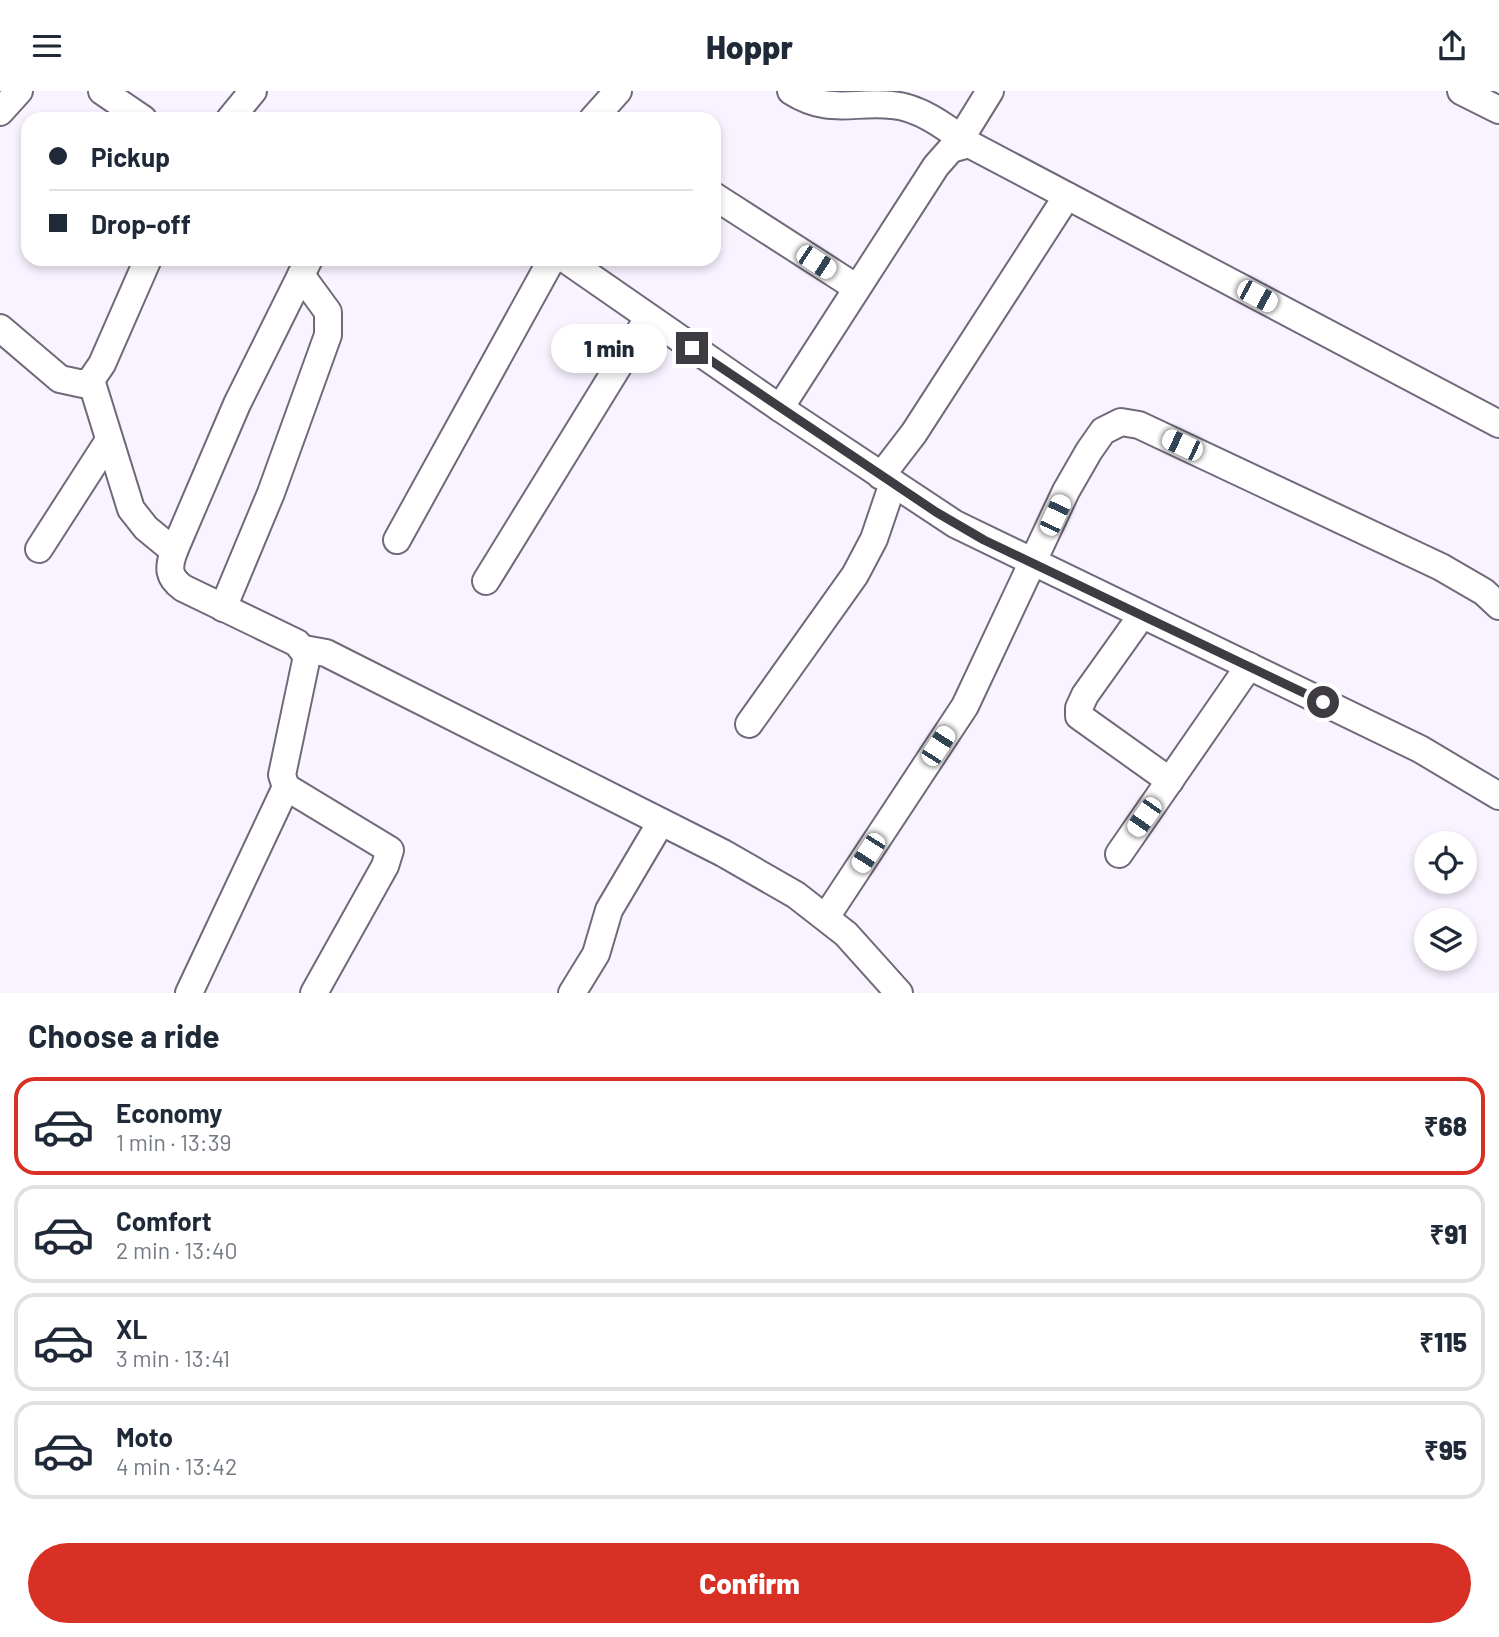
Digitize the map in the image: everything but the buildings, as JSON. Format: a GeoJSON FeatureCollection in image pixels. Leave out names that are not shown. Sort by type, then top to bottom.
{"type":"FeatureCollection","features":[{"type":"Feature","properties":{"kind":"street"},"geometry":{"type":"LineString","coordinates":[[0,112],[19,91]]}},
{"type":"Feature","properties":{"kind":"street"},"geometry":{"type":"LineString","coordinates":[[102,91],[133,112]]}},
{"type":"Feature","properties":{"kind":"street"},"geometry":{"type":"LineString","coordinates":[[236,112],[253,91]]}},
{"type":"Feature","properties":{"kind":"street"},"geometry":{"type":"LineString","coordinates":[[599,112],[618,91]]}},
{"type":"Feature","properties":{"kind":"street"},"geometry":{"type":"LineString","coordinates":[[791,91],[823,106],[892,105],[912,110],[1067,196],[1499,424]]}},
{"type":"Feature","properties":{"kind":"street"},"geometry":{"type":"LineString","coordinates":[[779,408],[936,166],[951,149],[965,141],[990,91]]}},
{"type":"Feature","properties":{"kind":"street"},"geometry":{"type":"LineString","coordinates":[[1461,91],[1499,110]]}},
{"type":"Feature","properties":{"kind":"street"},"geometry":{"type":"LineString","coordinates":[[749,724],[855,575],[874,539],[887,479],[1067,196]]}},
{"type":"Feature","properties":{"kind":"street"},"geometry":{"type":"LineString","coordinates":[[721,201],[857,288]]}},
{"type":"Feature","properties":{"kind":"street"},"geometry":{"type":"LineString","coordinates":[[0,328],[60,379],[83,384],[91,380],[102,364],[145,266]]}},
{"type":"Feature","properties":{"kind":"street"},"geometry":{"type":"LineString","coordinates":[[397,540],[548,266]]}},
{"type":"Feature","properties":{"kind":"street"},"geometry":{"type":"LineString","coordinates":[[575,266],[779,408],[955,524],[1420,749],[1497,792]]}},
{"type":"Feature","properties":{"kind":"street"},"geometry":{"type":"LineString","coordinates":[[305,267],[237,404],[174,551],[170,572],[173,580],[304,649],[307,656],[282,775],[286,787],[390,850],[385,866],[314,993]]}},
{"type":"Feature","properties":{"kind":"street"},"geometry":{"type":"LineString","coordinates":[[223,608],[271,493],[328,335],[328,312],[305,267]]}},
{"type":"Feature","properties":{"kind":"street"},"geometry":{"type":"LineString","coordinates":[[486,581],[648,318]]}},
{"type":"Feature","properties":{"kind":"street"},"geometry":{"type":"LineString","coordinates":[[91,380],[131,509],[146,528],[174,551]]}},
{"type":"Feature","properties":{"kind":"street"},"geometry":{"type":"LineString","coordinates":[[826,917],[965,706],[1032,563],[1089,451],[1103,431],[1121,422],[1139,425],[1441,567],[1484,592],[1499,606]]}},
{"type":"Feature","properties":{"kind":"street"},"geometry":{"type":"LineString","coordinates":[[39,549],[109,440]]}},
{"type":"Feature","properties":{"kind":"street"},"geometry":{"type":"LineString","coordinates":[[1142,615],[1085,695],[1079,708],[1079,716],[1170,781]]}},
{"type":"Feature","properties":{"kind":"street"},"geometry":{"type":"LineString","coordinates":[[304,649],[326,653],[754,871],[826,917],[846,934],[899,993]]}},
{"type":"Feature","properties":{"kind":"street"},"geometry":{"type":"LineString","coordinates":[[1119,854],[1249,666]]}},
{"type":"Feature","properties":{"kind":"street"},"geometry":{"type":"LineString","coordinates":[[189,993],[286,787]]}},
{"type":"Feature","properties":{"kind":"street"},"geometry":{"type":"LineString","coordinates":[[572,993],[591,965],[609,910],[661,822]]}},
{"type":"Feature","properties":{"kind":"route"},"geometry":{"type":"LineString","coordinates":[[692,348],[936,512],[984,540],[1323,702]]}}]}
